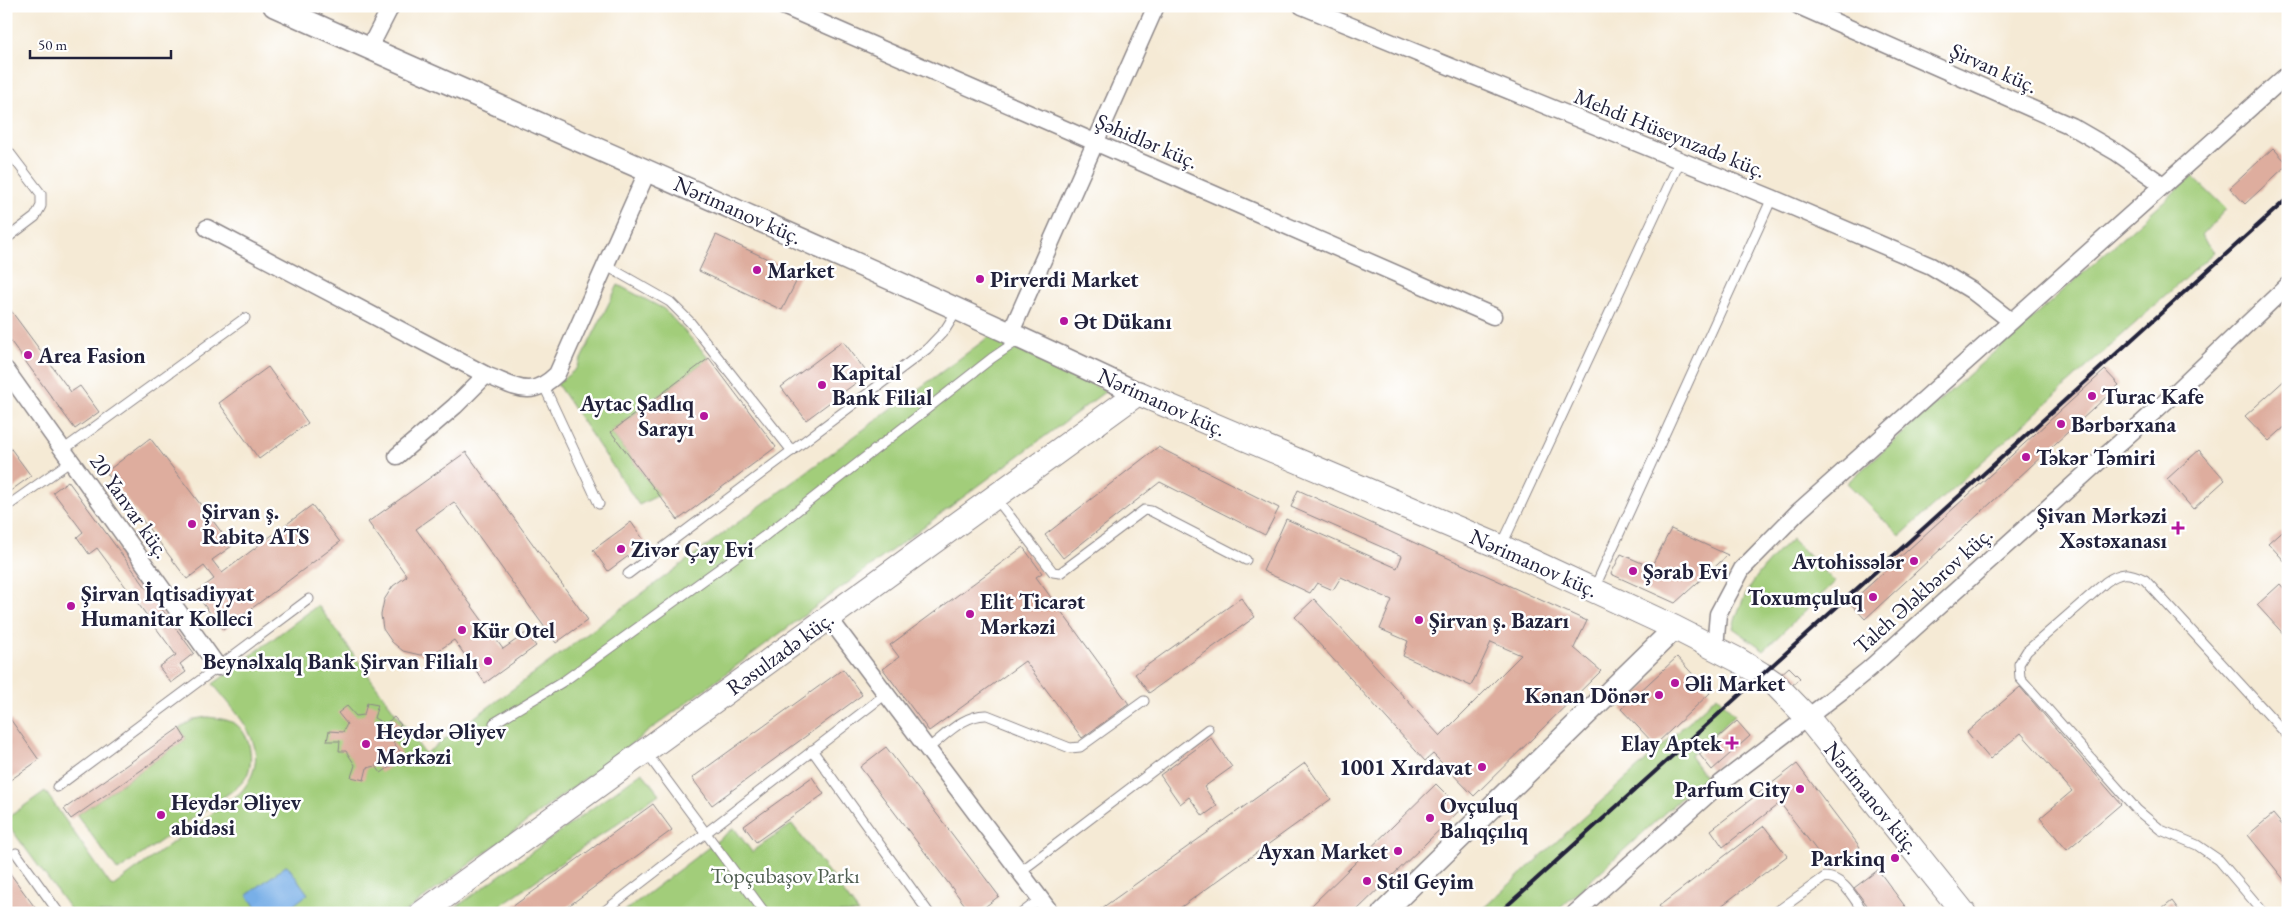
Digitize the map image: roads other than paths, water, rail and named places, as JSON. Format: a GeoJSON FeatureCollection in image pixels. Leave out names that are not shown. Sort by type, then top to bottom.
{"type":"FeatureCollection","features":[{"type":"Feature","properties":{"kind":"main road","name":"Nərimanov küç."},"geometry":{"type":"LineString","coordinates":[[1138,393],[1501,547],[1715,648],[1761,674],[1808,718],[1964,913]]}},
{"type":"Feature","properties":{"kind":"main road","name":"Rəsulzadə küç."},"geometry":{"type":"LineString","coordinates":[[422,913],[1138,393]]}},
{"type":"Feature","properties":{"kind":"street","name":"Nərimanov küç."},"geometry":{"type":"LineString","coordinates":[[274,6],[1017,335],[1138,393]]}},
{"type":"Feature","properties":{"kind":"street"},"geometry":{"type":"LineString","coordinates":[[369,49],[391,6]]}},
{"type":"Feature","properties":{"kind":"street","name":"Şəhidlər küç."},"geometry":{"type":"LineString","coordinates":[[783,6],[1095,144],[1494,316]]}},
{"type":"Feature","properties":{"kind":"street"},"geometry":{"type":"LineString","coordinates":[[1017,335],[1095,144],[1156,6]]}},
{"type":"Feature","properties":{"kind":"street","name":"Mehdi Hüseynzadə küç."},"geometry":{"type":"LineString","coordinates":[[1302,6],[1772,198],[1931,266],[1971,290],[2011,321]]}},
{"type":"Feature","properties":{"kind":"street","name":"Şirvan küç."},"geometry":{"type":"LineString","coordinates":[[1799,6],[2071,126],[2116,152],[2163,186]]}},
{"type":"Feature","properties":{"kind":"street"},"geometry":{"type":"LineString","coordinates":[[1715,648],[1718,614],[1742,568],[1798,512],[2288,74]]}},
{"type":"Feature","properties":{"kind":"street"},"geometry":{"type":"LineString","coordinates":[[207,228],[486,374],[528,390],[544,386],[557,374],[648,170]]}},
{"type":"Feature","properties":{"kind":"street","name":"Taleh Ələkbərov küç."},"geometry":{"type":"LineString","coordinates":[[1574,913],[1721,783],[1842,691],[1905,636],[2176,392],[2288,285]]}},
{"type":"Feature","properties":{"kind":"street","name":"20 Yanvar küç."},"geometry":{"type":"LineString","coordinates":[[6,370],[218,667]]}},
{"type":"Feature","properties":{"kind":"street"},"geometry":{"type":"LineString","coordinates":[[398,456],[455,406],[486,374]]}},
{"type":"Feature","properties":{"kind":"street"},"geometry":{"type":"LineString","coordinates":[[829,618],[1051,913]]}},
{"type":"Feature","properties":{"kind":"street"},"geometry":{"type":"LineString","coordinates":[[1383,913],[1674,628]]}},
{"type":"Feature","properties":{"kind":"lane"},"geometry":{"type":"LineString","coordinates":[[6,148],[41,194],[42,206],[35,218],[6,239]]}},
{"type":"Feature","properties":{"kind":"lane"},"geometry":{"type":"LineString","coordinates":[[1501,547],[1680,161]]}},
{"type":"Feature","properties":{"kind":"lane"},"geometry":{"type":"LineString","coordinates":[[1594,590],[1772,198]]}},
{"type":"Feature","properties":{"kind":"lane"},"geometry":{"type":"LineString","coordinates":[[605,266],[670,302],[690,322],[792,451]]}},
{"type":"Feature","properties":{"kind":"lane"},"geometry":{"type":"LineString","coordinates":[[628,574],[927,349],[945,330],[958,309]]}},
{"type":"Feature","properties":{"kind":"lane"},"geometry":{"type":"LineString","coordinates":[[6,507],[67,455],[246,318]]}},
{"type":"Feature","properties":{"kind":"lane"},"geometry":{"type":"LineString","coordinates":[[494,723],[564,681],[758,541],[992,358],[1017,335]]}},
{"type":"Feature","properties":{"kind":"lane"},"geometry":{"type":"LineString","coordinates":[[544,386],[599,504]]}},
{"type":"Feature","properties":{"kind":"lane"},"geometry":{"type":"LineString","coordinates":[[995,497],[1054,572],[1060,573],[1144,510],[1246,560]]}},
{"type":"Feature","properties":{"kind":"lane"},"geometry":{"type":"LineString","coordinates":[[2264,913],[2219,860],[2197,845],[2161,830],[2137,810],[2020,678],[2019,664],[2027,651],[2106,582],[2117,574],[2132,574],[2146,580],[2288,736]]}},
{"type":"Feature","properties":{"kind":"lane"},"geometry":{"type":"LineString","coordinates":[[57,787],[310,599]]}},
{"type":"Feature","properties":{"kind":"lane"},"geometry":{"type":"LineString","coordinates":[[602,913],[886,694]]}},
{"type":"Feature","properties":{"kind":"lane"},"geometry":{"type":"LineString","coordinates":[[928,749],[969,718],[977,715],[987,715],[1070,748],[1080,747],[1144,701]]}},
{"type":"Feature","properties":{"kind":"lane"},"geometry":{"type":"LineString","coordinates":[[1020,872],[1208,728]]}},
{"type":"Feature","properties":{"kind":"lane"},"geometry":{"type":"LineString","coordinates":[[812,750],[929,913]]}},
{"type":"Feature","properties":{"kind":"lane"},"geometry":{"type":"LineString","coordinates":[[645,751],[765,913]]}},
{"type":"Feature","properties":{"kind":"lane"},"geometry":{"type":"LineString","coordinates":[[16,853],[60,913]]}},
{"type":"Feature","properties":{"kind":"lane"},"geometry":{"type":"LineString","coordinates":[[1775,913],[1825,877],[1834,877],[1843,883],[1864,913]]}},
{"type":"Feature","properties":{"kind":"lane"},"geometry":{"type":"LineString","coordinates":[[1022,913],[1040,899]]}},
{"type":"Feature","properties":{"kind":"water"},"geometry":{"type":"Polygon","coordinates":[[[287,865],[308,894],[283,913],[260,913],[247,895],[287,865]]]}},
{"type":"Feature","properties":{"kind":"railway"},"geometry":{"type":"LineString","coordinates":[[1499,913],[2288,198]]}},
{"type":"Feature","properties":{"kind":"place","name":"Market"},"geometry":{"type":"Point","coordinates":[757,270]}},
{"type":"Feature","properties":{"kind":"place","name":"Pirverdi Market"},"geometry":{"type":"Point","coordinates":[980,279]}},
{"type":"Feature","properties":{"kind":"place","name":"Ət Dükanı"},"geometry":{"type":"Point","coordinates":[1064,321]}},
{"type":"Feature","properties":{"kind":"place","name":"Area Fasion"},"geometry":{"type":"Point","coordinates":[28,355]}},
{"type":"Feature","properties":{"kind":"place","name":"Kapital Bank Filial"},"geometry":{"type":"Point","coordinates":[822,385]}},
{"type":"Feature","properties":{"kind":"place","name":"Turac Kafe"},"geometry":{"type":"Point","coordinates":[2092,396]}},
{"type":"Feature","properties":{"kind":"place","name":"Aytac Şadlıq Sarayı"},"geometry":{"type":"Point","coordinates":[704,416]}},
{"type":"Feature","properties":{"kind":"place","name":"Bərbərxana"},"geometry":{"type":"Point","coordinates":[2061,424]}},
{"type":"Feature","properties":{"kind":"place","name":"Təkər Təmiri"},"geometry":{"type":"Point","coordinates":[2026,457]}},
{"type":"Feature","properties":{"kind":"place","name":"Şirvan ş. Rabitə ATS"},"geometry":{"type":"Point","coordinates":[192,524]}},
{"type":"Feature","properties":{"kind":"place","name":"Şivan Mərkəzi Xəstəxanası"},"geometry":{"type":"Point","coordinates":[2178,528]}},
{"type":"Feature","properties":{"kind":"place","name":"Zivər Çay Evi"},"geometry":{"type":"Point","coordinates":[621,549]}},
{"type":"Feature","properties":{"kind":"place","name":"Avtohissələr"},"geometry":{"type":"Point","coordinates":[1914,561]}},
{"type":"Feature","properties":{"kind":"place","name":"Şərab Evi"},"geometry":{"type":"Point","coordinates":[1633,571]}},
{"type":"Feature","properties":{"kind":"place","name":"Toxumçuluq"},"geometry":{"type":"Point","coordinates":[1873,597]}},
{"type":"Feature","properties":{"kind":"place","name":"Şirvan İqtisadiyyat Humanitar Kolleci"},"geometry":{"type":"Point","coordinates":[71,606]}},
{"type":"Feature","properties":{"kind":"place","name":"Elit Ticarət Mərkəzi"},"geometry":{"type":"Point","coordinates":[970,614]}},
{"type":"Feature","properties":{"kind":"place","name":"Şirvan ş. Bazarı"},"geometry":{"type":"Point","coordinates":[1419,620]}},
{"type":"Feature","properties":{"kind":"place","name":"Kür Otel"},"geometry":{"type":"Point","coordinates":[462,630]}},
{"type":"Feature","properties":{"kind":"place","name":"Beynəlxalq Bank Şirvan Filialı"},"geometry":{"type":"Point","coordinates":[488,661]}},
{"type":"Feature","properties":{"kind":"place","name":"Əli Market"},"geometry":{"type":"Point","coordinates":[1675,683]}},
{"type":"Feature","properties":{"kind":"place","name":"Kənan Dönər"},"geometry":{"type":"Point","coordinates":[1659,695]}},
{"type":"Feature","properties":{"kind":"place","name":"Elay Aptek"},"geometry":{"type":"Point","coordinates":[1732,743]}},
{"type":"Feature","properties":{"kind":"place","name":"Heydər Əliyev Mərkəzi"},"geometry":{"type":"Point","coordinates":[366,744]}},
{"type":"Feature","properties":{"kind":"place","name":"1001 Xırdavat"},"geometry":{"type":"Point","coordinates":[1482,767]}},
{"type":"Feature","properties":{"kind":"place","name":"Parfum City"},"geometry":{"type":"Point","coordinates":[1800,789]}},
{"type":"Feature","properties":{"kind":"place","name":"Heydər Əliyev abidəsi"},"geometry":{"type":"Point","coordinates":[161,815]}},
{"type":"Feature","properties":{"kind":"place","name":"Ovçuluq Balıqçılıq"},"geometry":{"type":"Point","coordinates":[1430,818]}},
{"type":"Feature","properties":{"kind":"place","name":"Ayxan Market"},"geometry":{"type":"Point","coordinates":[1398,851]}},
{"type":"Feature","properties":{"kind":"place","name":"Parkinq"},"geometry":{"type":"Point","coordinates":[1895,858]}},
{"type":"Feature","properties":{"kind":"place","name":"Stil Geyim"},"geometry":{"type":"Point","coordinates":[1367,881]}},
{"type":"Feature","properties":{"kind":"park label","name":"Topçubaşov Parkı"},"geometry":{"type":"Point","coordinates":[785,875]}}]}
